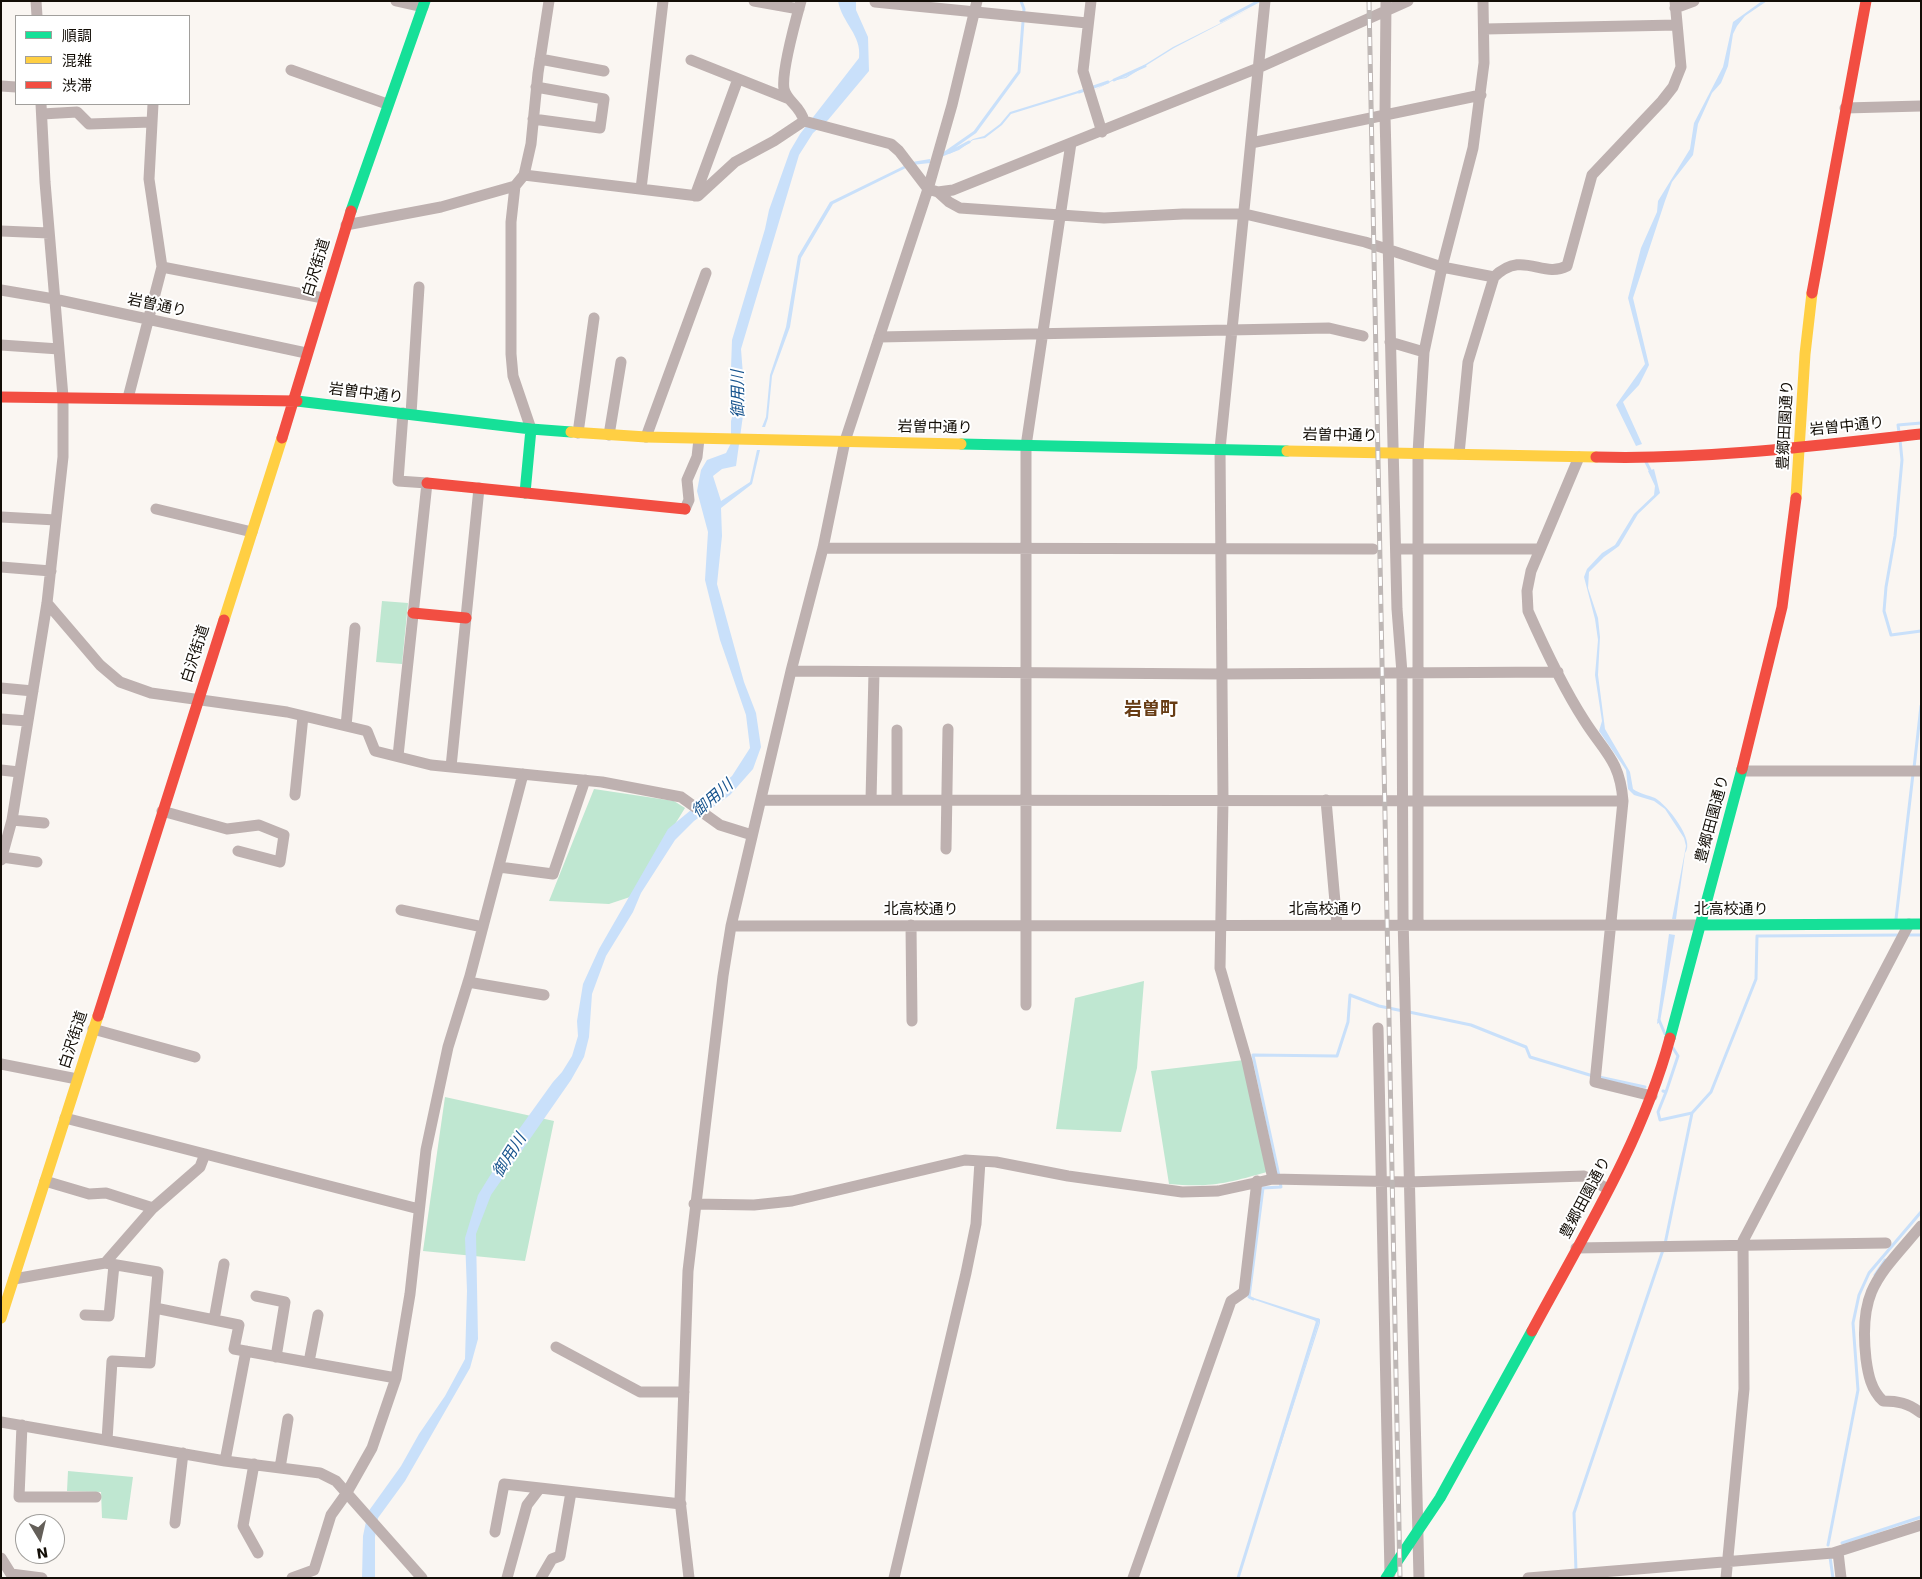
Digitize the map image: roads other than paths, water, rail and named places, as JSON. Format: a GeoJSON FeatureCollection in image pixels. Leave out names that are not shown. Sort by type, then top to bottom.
{"type":"FeatureCollection","features":[{"type":"Feature","properties":{"kind":"street"},"geometry":{"type":"LineString","coordinates":[[36,1],[37,15]]}},
{"type":"Feature","properties":{"kind":"street"},"geometry":{"type":"LineString","coordinates":[[396,1],[424,4]]}},
{"type":"Feature","properties":{"kind":"street"},"geometry":{"type":"LineString","coordinates":[[525,493],[531,429],[514,376],[511,354],[511,222],[516,186],[524,175],[531,144],[536,87],[549,1]]}},
{"type":"Feature","properties":{"kind":"street"},"geometry":{"type":"LineString","coordinates":[[641,188],[662,1]]}},
{"type":"Feature","properties":{"kind":"street"},"geometry":{"type":"LineString","coordinates":[[754,1],[800,5],[792,29],[784,88],[789,99],[801,111],[804,121]]}},
{"type":"Feature","properties":{"kind":"street"},"geometry":{"type":"LineString","coordinates":[[1091,1],[1083,71],[1102,132]]}},
{"type":"Feature","properties":{"kind":"street"},"geometry":{"type":"LineString","coordinates":[[1265,1],[1220,449],[1223,800],[1220,968],[1247,1060],[1273,1179]]}},
{"type":"Feature","properties":{"kind":"street"},"geometry":{"type":"LineString","coordinates":[[933,191],[953,190],[1102,132],[1258,68],[1386,6],[1408,1]]}},
{"type":"Feature","properties":{"kind":"street"},"geometry":{"type":"LineString","coordinates":[[1418,925],[1418,453],[1424,352],[1442,267],[1473,148],[1480,95],[1485,29],[1483,1]]}},
{"type":"Feature","properties":{"kind":"street"},"geometry":{"type":"LineString","coordinates":[[1459,454],[1468,362],[1494,277],[1510,265],[1524,264],[1560,269],[1567,266],[1592,175],[1662,102],[1673,87],[1681,67],[1675,4],[1694,1]]}},
{"type":"Feature","properties":{"kind":"street","name":"豊郷田園通り"},"geometry":{"type":"LineString","coordinates":[[1388,1576],[1457,1471],[1608,1188],[1652,1096],[1665,1056],[1742,771],[1782,607],[1792,542],[1805,354],[1814,271],[1866,1]]}},
{"type":"Feature","properties":{"kind":"street"},"geometry":{"type":"LineString","coordinates":[[874,2],[976,7],[1087,23]]}},
{"type":"Feature","properties":{"kind":"street","name":"白沢街道"},"geometry":{"type":"LineString","coordinates":[[1,1318],[252,532],[346,224],[424,4]]}},
{"type":"Feature","properties":{"kind":"street"},"geometry":{"type":"LineString","coordinates":[[1386,6],[1385,115],[1397,610],[1402,673],[1404,925],[1419,1578]]}},
{"type":"Feature","properties":{"kind":"street"},"geometry":{"type":"LineString","coordinates":[[689,1578],[681,1504],[688,1272],[694,1204],[731,926],[791,671],[823,548],[845,441],[879,336],[933,191],[976,7]]}},
{"type":"Feature","properties":{"kind":"street"},"geometry":{"type":"LineString","coordinates":[[1485,29],[1677,25]]}},
{"type":"Feature","properties":{"kind":"street"},"geometry":{"type":"LineString","coordinates":[[540,59],[604,71]]}},
{"type":"Feature","properties":{"kind":"street"},"geometry":{"type":"LineString","coordinates":[[691,60],[789,99]]}},
{"type":"Feature","properties":{"kind":"street"},"geometry":{"type":"LineString","coordinates":[[291,70],[387,104]]}},
{"type":"Feature","properties":{"kind":"street"},"geometry":{"type":"LineString","coordinates":[[695,196],[738,78]]}},
{"type":"Feature","properties":{"kind":"street"},"geometry":{"type":"LineString","coordinates":[[1,86],[15,87]]}},
{"type":"Feature","properties":{"kind":"street"},"geometry":{"type":"LineString","coordinates":[[534,119],[600,128],[604,99],[536,87]]}},
{"type":"Feature","properties":{"kind":"street"},"geometry":{"type":"LineString","coordinates":[[1252,143],[1480,95]]}},
{"type":"Feature","properties":{"kind":"street"},"geometry":{"type":"LineString","coordinates":[[128,398],[150,320],[162,266],[149,179],[153,105]]}},
{"type":"Feature","properties":{"kind":"street"},"geometry":{"type":"LineString","coordinates":[[1845,108],[1921,106]]}},
{"type":"Feature","properties":{"kind":"street"},"geometry":{"type":"LineString","coordinates":[[37,862],[2,859],[12,820],[47,603],[63,457],[63,397],[49,233],[42,109],[77,112],[89,124],[151,122]]}},
{"type":"Feature","properties":{"kind":"street"},"geometry":{"type":"LineString","coordinates":[[524,175],[695,196],[705,192],[735,162],[774,141],[804,121],[890,144],[899,151],[933,191],[960,208],[1104,218],[1183,214],[1245,214],[1365,242],[1442,267],[1494,277]]}},
{"type":"Feature","properties":{"kind":"street"},"geometry":{"type":"LineString","coordinates":[[1026,1005],[1026,446],[1071,143]]}},
{"type":"Feature","properties":{"kind":"street"},"geometry":{"type":"LineString","coordinates":[[346,224],[441,207],[516,186]]}},
{"type":"Feature","properties":{"kind":"street"},"geometry":{"type":"LineString","coordinates":[[1,231],[49,233]]}},
{"type":"Feature","properties":{"kind":"street"},"geometry":{"type":"LineString","coordinates":[[162,266],[323,298]]}},
{"type":"Feature","properties":{"kind":"street"},"geometry":{"type":"LineString","coordinates":[[646,437],[706,273]]}},
{"type":"Feature","properties":{"kind":"street"},"geometry":{"type":"LineString","coordinates":[[419,288],[408,414],[398,481],[685,509],[689,500],[687,480],[697,457],[699,439]]}},
{"type":"Feature","properties":{"kind":"street","name":"岩曽通り"},"geometry":{"type":"LineString","coordinates":[[1,290],[54,299],[306,353]]}},
{"type":"Feature","properties":{"kind":"street"},"geometry":{"type":"LineString","coordinates":[[578,432],[594,318]]}},
{"type":"Feature","properties":{"kind":"street"},"geometry":{"type":"LineString","coordinates":[[879,336],[1329,328],[1363,336]]}},
{"type":"Feature","properties":{"kind":"street"},"geometry":{"type":"LineString","coordinates":[[1390,342],[1424,352]]}},
{"type":"Feature","properties":{"kind":"street"},"geometry":{"type":"LineString","coordinates":[[1,346],[59,349]]}},
{"type":"Feature","properties":{"kind":"street"},"geometry":{"type":"LineString","coordinates":[[609,435],[621,362]]}},
{"type":"Feature","properties":{"kind":"street","name":"岩曽中通り"},"geometry":{"type":"LineString","coordinates":[[1,397],[293,400],[531,429],[646,437],[1579,457],[1679,456],[1800,447],[1921,434]]}},
{"type":"Feature","properties":{"kind":"street"},"geometry":{"type":"LineString","coordinates":[[1579,457],[1531,571],[1527,591],[1528,611],[1584,720],[1614,762],[1621,780],[1623,801],[1595,1082],[1652,1096]]}},
{"type":"Feature","properties":{"kind":"street"},"geometry":{"type":"LineString","coordinates":[[398,756],[427,483]]}},
{"type":"Feature","properties":{"kind":"street"},"geometry":{"type":"LineString","coordinates":[[451,767],[479,488]]}},
{"type":"Feature","properties":{"kind":"street"},"geometry":{"type":"LineString","coordinates":[[156,510],[252,532]]}},
{"type":"Feature","properties":{"kind":"street"},"geometry":{"type":"LineString","coordinates":[[1,517],[56,520]]}},
{"type":"Feature","properties":{"kind":"street"},"geometry":{"type":"LineString","coordinates":[[823,548],[1373,549]]}},
{"type":"Feature","properties":{"kind":"street"},"geometry":{"type":"LineString","coordinates":[[1396,549],[1540,549]]}},
{"type":"Feature","properties":{"kind":"street"},"geometry":{"type":"LineString","coordinates":[[1,567],[50,571]]}},
{"type":"Feature","properties":{"kind":"street"},"geometry":{"type":"LineString","coordinates":[[47,603],[100,665],[120,682],[150,693],[303,716],[367,731],[375,751],[431,765],[585,780],[681,797],[703,815],[720,825],[752,835]]}},
{"type":"Feature","properties":{"kind":"street"},"geometry":{"type":"LineString","coordinates":[[413,612],[466,618]]}},
{"type":"Feature","properties":{"kind":"street"},"geometry":{"type":"LineString","coordinates":[[346,726],[355,628]]}},
{"type":"Feature","properties":{"kind":"street"},"geometry":{"type":"LineString","coordinates":[[791,671],[1221,674],[1558,672]]}},
{"type":"Feature","properties":{"kind":"street"},"geometry":{"type":"LineString","coordinates":[[872,800],[874,672]]}},
{"type":"Feature","properties":{"kind":"street"},"geometry":{"type":"LineString","coordinates":[[1,688],[33,691]]}},
{"type":"Feature","properties":{"kind":"street"},"geometry":{"type":"LineString","coordinates":[[295,795],[303,716]]}},
{"type":"Feature","properties":{"kind":"street"},"geometry":{"type":"LineString","coordinates":[[1,719],[28,721]]}},
{"type":"Feature","properties":{"kind":"street"},"geometry":{"type":"LineString","coordinates":[[946,849],[948,729]]}},
{"type":"Feature","properties":{"kind":"street"},"geometry":{"type":"LineString","coordinates":[[897,730],[897,800]]}},
{"type":"Feature","properties":{"kind":"street"},"geometry":{"type":"LineString","coordinates":[[1,770],[19,772]]}},
{"type":"Feature","properties":{"kind":"street"},"geometry":{"type":"LineString","coordinates":[[1742,771],[1921,771]]}},
{"type":"Feature","properties":{"kind":"street"},"geometry":{"type":"LineString","coordinates":[[292,1578],[314,1574],[331,1515],[346,1494],[372,1448],[396,1378],[410,1294],[426,1150],[448,1047],[468,982],[523,774]]}},
{"type":"Feature","properties":{"kind":"street"},"geometry":{"type":"LineString","coordinates":[[498,867],[553,874],[585,780]]}},
{"type":"Feature","properties":{"kind":"street"},"geometry":{"type":"LineString","coordinates":[[761,800],[1623,801]]}},
{"type":"Feature","properties":{"kind":"street"},"geometry":{"type":"LineString","coordinates":[[1326,800],[1337,925]]}},
{"type":"Feature","properties":{"kind":"street"},"geometry":{"type":"LineString","coordinates":[[162,811],[227,829],[259,824],[284,835],[280,862],[238,851]]}},
{"type":"Feature","properties":{"kind":"street"},"geometry":{"type":"LineString","coordinates":[[12,820],[44,823]]}},
{"type":"Feature","properties":{"kind":"street"},"geometry":{"type":"LineString","coordinates":[[401,910],[483,927]]}},
{"type":"Feature","properties":{"kind":"street"},"geometry":{"type":"LineString","coordinates":[[1726,1578],[1744,1389],[1742,1246],[1915,924]]}},
{"type":"Feature","properties":{"kind":"street","name":"北高校通り"},"geometry":{"type":"LineString","coordinates":[[731,926],[1915,924]]}},
{"type":"Feature","properties":{"kind":"street"},"geometry":{"type":"LineString","coordinates":[[911,925],[912,1021]]}},
{"type":"Feature","properties":{"kind":"street"},"geometry":{"type":"LineString","coordinates":[[468,982],[544,995]]}},
{"type":"Feature","properties":{"kind":"street"},"geometry":{"type":"LineString","coordinates":[[1378,1028],[1388,1576]]}},
{"type":"Feature","properties":{"kind":"street"},"geometry":{"type":"LineString","coordinates":[[93,1029],[195,1057]]}},
{"type":"Feature","properties":{"kind":"street"},"geometry":{"type":"LineString","coordinates":[[1,1064],[77,1079]]}},
{"type":"Feature","properties":{"kind":"street"},"geometry":{"type":"LineString","coordinates":[[65,1118],[419,1208]]}},
{"type":"Feature","properties":{"kind":"street"},"geometry":{"type":"LineString","coordinates":[[85,1315],[109,1316],[110,1264],[152,1208],[200,1166],[205,1154]]}},
{"type":"Feature","properties":{"kind":"street"},"geometry":{"type":"LineString","coordinates":[[694,1204],[754,1205],[792,1201],[965,1160],[1182,1192],[1218,1191],[1273,1179],[1409,1182],[1584,1176],[1608,1188]]}},
{"type":"Feature","properties":{"kind":"street"},"geometry":{"type":"LineString","coordinates":[[894,1578],[968,1263],[976,1224],[980,1161]]}},
{"type":"Feature","properties":{"kind":"street"},"geometry":{"type":"LineString","coordinates":[[45,1181],[89,1194],[106,1193],[152,1208]]}},
{"type":"Feature","properties":{"kind":"street"},"geometry":{"type":"LineString","coordinates":[[1133,1578],[1231,1301],[1244,1292],[1257,1181]]}},
{"type":"Feature","properties":{"kind":"street"},"geometry":{"type":"LineString","coordinates":[[1921,1226],[1878,1275],[1868,1299],[1863,1331],[1868,1373],[1876,1395],[1882,1401],[1896,1401],[1911,1405],[1921,1413]]}},
{"type":"Feature","properties":{"kind":"street"},"geometry":{"type":"LineString","coordinates":[[1576,1248],[1886,1243]]}},
{"type":"Feature","properties":{"kind":"street"},"geometry":{"type":"LineString","coordinates":[[14,1279],[110,1264],[158,1272],[150,1363],[112,1360],[107,1440]]}},
{"type":"Feature","properties":{"kind":"street"},"geometry":{"type":"LineString","coordinates":[[214,1320],[224,1264]]}},
{"type":"Feature","properties":{"kind":"street"},"geometry":{"type":"LineString","coordinates":[[256,1296],[285,1302],[276,1356]]}},
{"type":"Feature","properties":{"kind":"street"},"geometry":{"type":"LineString","coordinates":[[155,1308],[239,1325],[234,1349],[396,1378]]}},
{"type":"Feature","properties":{"kind":"street"},"geometry":{"type":"LineString","coordinates":[[309,1362],[318,1315]]}},
{"type":"Feature","properties":{"kind":"street"},"geometry":{"type":"LineString","coordinates":[[556,1347],[640,1392],[684,1392]]}},
{"type":"Feature","properties":{"kind":"street"},"geometry":{"type":"LineString","coordinates":[[224,1460],[246,1351]]}},
{"type":"Feature","properties":{"kind":"street"},"geometry":{"type":"LineString","coordinates":[[280,1468],[288,1419]]}},
{"type":"Feature","properties":{"kind":"street"},"geometry":{"type":"LineString","coordinates":[[1,1422],[224,1460],[320,1473],[336,1481],[365,1516],[422,1578]]}},
{"type":"Feature","properties":{"kind":"street"},"geometry":{"type":"LineString","coordinates":[[22,1425],[19,1497],[96,1497]]}},
{"type":"Feature","properties":{"kind":"street"},"geometry":{"type":"LineString","coordinates":[[175,1524],[183,1453]]}},
{"type":"Feature","properties":{"kind":"street"},"geometry":{"type":"LineString","coordinates":[[254,1464],[243,1526],[258,1553]]}},
{"type":"Feature","properties":{"kind":"street"},"geometry":{"type":"LineString","coordinates":[[495,1532],[504,1484],[681,1504]]}},
{"type":"Feature","properties":{"kind":"street"},"geometry":{"type":"LineString","coordinates":[[506,1578],[527,1505],[540,1488]]}},
{"type":"Feature","properties":{"kind":"street"},"geometry":{"type":"LineString","coordinates":[[541,1578],[552,1559],[560,1556],[571,1492]]}},
{"type":"Feature","properties":{"kind":"street"},"geometry":{"type":"LineString","coordinates":[[1528,1578],[1838,1552],[1921,1525]]}},
{"type":"Feature","properties":{"kind":"street"},"geometry":{"type":"LineString","coordinates":[[1838,1552],[1841,1578]]}},
{"type":"Feature","properties":{"kind":"street"},"geometry":{"type":"LineString","coordinates":[[1,1558],[11,1576],[42,1578]]}},
{"type":"Feature","properties":{"kind":"water","name":"御用川"},"geometry":{"type":"Polygon","coordinates":[[[838,1],[856,1],[856,10],[868,37],[869,71],[828,120],[813,133],[799,155],[741,349],[745,401],[736,466],[722,469],[713,476],[721,501],[750,482],[757,450],[760,450],[752,484],[721,508],[722,536],[717,584],[744,682],[756,713],[761,747],[753,769],[730,795],[694,821],[675,840],[641,893],[633,912],[606,956],[592,994],[589,1037],[584,1057],[571,1080],[491,1195],[476,1234],[478,1339],[470,1368],[405,1481],[378,1518],[375,1537],[375,1578],[362,1578],[363,1536],[368,1512],[401,1466],[419,1434],[445,1396],[465,1359],[467,1291],[465,1238],[478,1195],[517,1132],[572,1056],[578,1036],[577,1021],[583,984],[599,949],[668,829],[732,776],[750,748],[746,715],[720,640],[705,580],[708,532],[697,491],[701,470],[707,460],[726,453],[731,443],[731,421],[737,398],[731,368],[732,340],[769,210],[790,151],[800,134],[859,58],[858,42],[843,16],[838,1]]]}},
{"type":"Feature","properties":{"kind":"water"},"geometry":{"type":"Polygon","coordinates":[[[1762,1],[1767,1],[1745,16],[1733,34],[1728,66],[1721,83],[1712,93],[1698,124],[1693,155],[1672,182],[1633,298],[1649,365],[1639,385],[1623,402],[1642,444],[1636,446],[1616,405],[1645,364],[1628,298],[1641,248],[1657,212],[1658,201],[1690,149],[1694,123],[1723,67],[1733,22],[1762,1]]]}},
{"type":"Feature","properties":{"kind":"water"},"geometry":{"type":"Polygon","coordinates":[[[1253,7],[1174,48],[1126,78],[1112,81],[1093,91],[1112,80],[1125,77],[1173,47],[1253,7]]]}},
{"type":"Feature","properties":{"kind":"water"},"geometry":{"type":"Polygon","coordinates":[[[1081,90],[1082,92],[1011,114],[1002,125],[985,138],[973,140],[959,150],[941,157],[941,154],[958,149],[973,139],[984,136],[1000,124],[1010,112],[1081,90]]]}},
{"type":"Feature","properties":{"kind":"water"},"geometry":{"type":"Polygon","coordinates":[[[930,159],[930,163],[912,165],[833,204],[801,258],[790,327],[772,376],[768,418],[765,427],[762,427],[766,417],[770,375],[786,327],[798,256],[830,202],[912,162],[930,159]]]}},
{"type":"Feature","properties":{"kind":"water"},"geometry":{"type":"Polygon","coordinates":[[[1654,469],[1660,493],[1638,514],[1619,546],[1604,557],[1589,572],[1588,588],[1598,618],[1600,637],[1598,675],[1605,729],[1630,772],[1633,789],[1655,798],[1666,807],[1683,831],[1686,840],[1687,847],[1676,919],[1672,919],[1686,846],[1684,838],[1665,809],[1654,801],[1634,795],[1628,789],[1626,770],[1599,731],[1602,721],[1595,675],[1598,640],[1595,619],[1584,577],[1587,569],[1602,553],[1615,545],[1634,514],[1654,495],[1655,486],[1648,471],[1654,469]]]}},
{"type":"Feature","properties":{"kind":"water"},"geometry":{"type":"Polygon","coordinates":[[[1669,934],[1675,935],[1660,1022],[1657,1024],[1669,934]]]}},
{"type":"Feature","properties":{"kind":"water"},"geometry":{"type":"Polygon","coordinates":[[[1251,1297],[1320,1319],[1320,1323],[1238,1578],[1319,1322],[1249,1298],[1251,1297]]]}},
{"type":"Feature","properties":{"kind":"waterway"},"geometry":{"type":"LineString","coordinates":[[942,155],[975,132],[1019,72],[1024,9],[1021,1]]}},
{"type":"Feature","properties":{"kind":"waterway"},"geometry":{"type":"LineString","coordinates":[[1221,21],[1259,1]]}},
{"type":"Feature","properties":{"kind":"waterway"},"geometry":{"type":"LineString","coordinates":[[1114,80],[1145,66]]}},
{"type":"Feature","properties":{"kind":"waterway"},"geometry":{"type":"LineString","coordinates":[[1079,92],[1108,82]]}},
{"type":"Feature","properties":{"kind":"waterway"},"geometry":{"type":"LineString","coordinates":[[950,152],[969,142]]}},
{"type":"Feature","properties":{"kind":"waterway"},"geometry":{"type":"LineString","coordinates":[[1899,432],[1898,425],[1921,423]]}},
{"type":"Feature","properties":{"kind":"waterway"},"geometry":{"type":"LineString","coordinates":[[1900,440],[1902,460],[1895,536],[1886,587],[1884,611],[1891,635],[1921,631]]}},
{"type":"Feature","properties":{"kind":"waterway"},"geometry":{"type":"LineString","coordinates":[[1646,462],[1652,474]]}},
{"type":"Feature","properties":{"kind":"waterway"},"geometry":{"type":"LineString","coordinates":[[1914,768],[1921,706]]}},
{"type":"Feature","properties":{"kind":"waterway"},"geometry":{"type":"LineString","coordinates":[[1896,919],[1913,774]]}},
{"type":"Feature","properties":{"kind":"waterway"},"geometry":{"type":"LineString","coordinates":[[1692,1113],[1711,1092],[1756,979],[1757,936],[1901,935]]}},
{"type":"Feature","properties":{"kind":"waterway"},"geometry":{"type":"LineString","coordinates":[[1907,935],[1921,935]]}},
{"type":"Feature","properties":{"kind":"waterway"},"geometry":{"type":"LineString","coordinates":[[1279,1176],[1253,1055],[1337,1056],[1348,1022],[1350,995],[1379,1006],[1403,1011]]}},
{"type":"Feature","properties":{"kind":"waterway"},"geometry":{"type":"LineString","coordinates":[[1409,1012],[1471,1025],[1526,1047],[1530,1057],[1593,1076]]}},
{"type":"Feature","properties":{"kind":"waterway"},"geometry":{"type":"LineString","coordinates":[[1659,1020],[1665,1034]]}},
{"type":"Feature","properties":{"kind":"waterway"},"geometry":{"type":"LineString","coordinates":[[1666,1092],[1678,1056],[1673,1048]]}},
{"type":"Feature","properties":{"kind":"waterway"},"geometry":{"type":"LineString","coordinates":[[1599,1077],[1645,1087]]}},
{"type":"Feature","properties":{"kind":"waterway"},"geometry":{"type":"LineString","coordinates":[[1663,1091],[1666,1092],[1658,1112],[1660,1120],[1692,1113],[1665,1244]]}},
{"type":"Feature","properties":{"kind":"waterway"},"geometry":{"type":"LineString","coordinates":[[1253,1299],[1249,1297],[1263,1188],[1281,1187],[1280,1182]]}},
{"type":"Feature","properties":{"kind":"waterway"},"geometry":{"type":"LineString","coordinates":[[1828,1545],[1858,1390],[1853,1323],[1859,1295],[1869,1273],[1921,1212]]}},
{"type":"Feature","properties":{"kind":"waterway"},"geometry":{"type":"LineString","coordinates":[[1576,1571],[1574,1513],[1663,1250]]}},
{"type":"Feature","properties":{"kind":"waterway"},"geometry":{"type":"LineString","coordinates":[[1875,1275],[1885,1260]]}},
{"type":"Feature","properties":{"kind":"waterway"},"geometry":{"type":"LineString","coordinates":[[1238,1578],[1318,1320],[1316,1320]]}},
{"type":"Feature","properties":{"kind":"waterway"},"geometry":{"type":"LineString","coordinates":[[1842,1543],[1921,1517]]}},
{"type":"Feature","properties":{"kind":"waterway"},"geometry":{"type":"LineString","coordinates":[[1830,1557],[1833,1578]]}},
{"type":"Feature","properties":{"kind":"railway"},"geometry":{"type":"LineString","coordinates":[[1369,1],[1400,1578]]}},
{"type":"Feature","properties":{"kind":"district","name":"岩曽町"},"geometry":{"type":"Point","coordinates":[1151,710]}}]}
